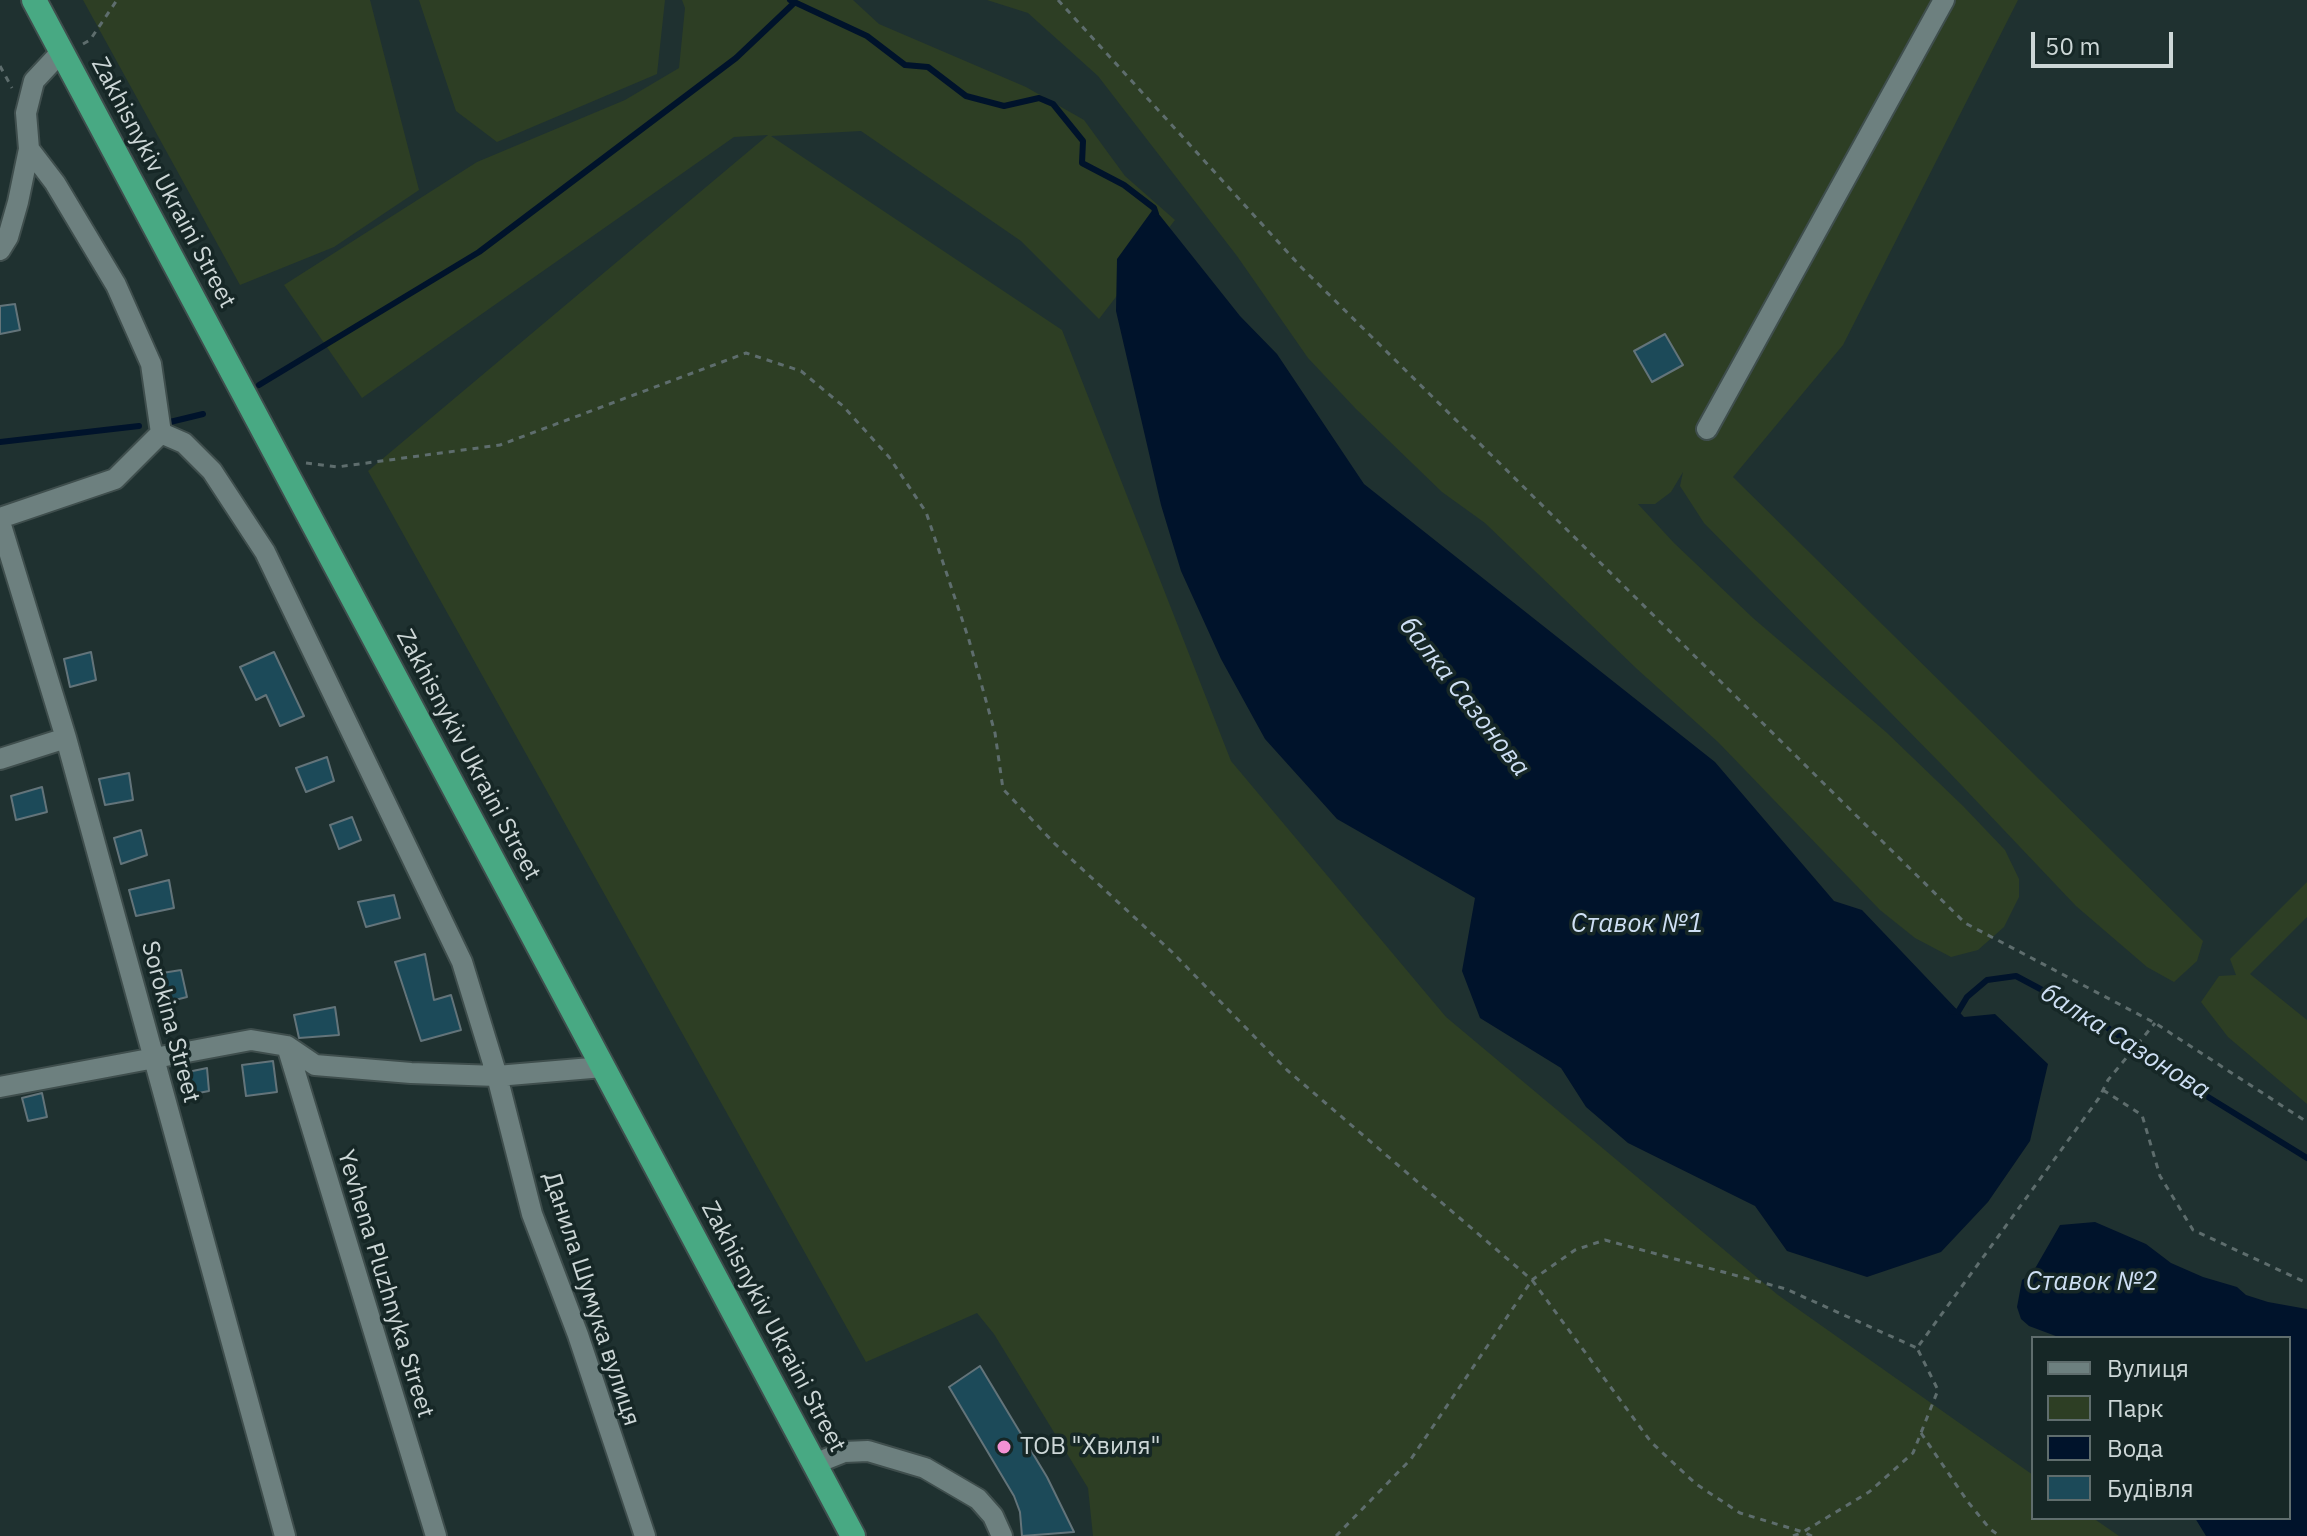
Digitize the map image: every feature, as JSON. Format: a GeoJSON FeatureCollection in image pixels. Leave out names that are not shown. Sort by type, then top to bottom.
{"type":"FeatureCollection","features":[{"type":"Feature","properties":{"kind":"highway","name":"Zakhisnykiv Ukraini Street"},"geometry":{"type":"LineString","coordinates":[[34,0],[853,1536]]}},
{"type":"Feature","properties":{"kind":"street"},"geometry":{"type":"LineString","coordinates":[[1707,429],[1944,0]]}},
{"type":"Feature","properties":{"kind":"street"},"geometry":{"type":"LineString","coordinates":[[0,250],[8,237],[29,149],[26,113],[34,81],[62,54]]}},
{"type":"Feature","properties":{"kind":"street"},"geometry":{"type":"LineString","coordinates":[[0,520],[115,479],[161,433],[151,364],[116,285],[55,183],[29,149]]}},
{"type":"Feature","properties":{"kind":"street","name":"Данила Шумука вулиця"},"geometry":{"type":"LineString","coordinates":[[161,433],[184,443],[212,471],[265,552],[456,947],[497,1076],[532,1214],[578,1335],[645,1536]]}},
{"type":"Feature","properties":{"kind":"street","name":"Sorokina Street"},"geometry":{"type":"LineString","coordinates":[[0,520],[66,738],[285,1536]]}},
{"type":"Feature","properties":{"kind":"street"},"geometry":{"type":"LineString","coordinates":[[0,759],[66,738]]}},
{"type":"Feature","properties":{"kind":"street"},"geometry":{"type":"LineString","coordinates":[[0,1087],[151,1056],[251,1040],[287,1046],[315,1065],[497,1076],[603,1067]]}},
{"type":"Feature","properties":{"kind":"street","name":"Yevhena Pluzhnyka Street"},"geometry":{"type":"LineString","coordinates":[[287,1046],[436,1536]]}},
{"type":"Feature","properties":{"kind":"street"},"geometry":{"type":"LineString","coordinates":[[814,1464],[844,1452],[868,1451],[925,1468],[978,1499],[993,1516],[1002,1536]]}},
{"type":"Feature","properties":{"kind":"path"},"geometry":{"type":"LineString","coordinates":[[62,54],[90,40],[117,0]]}},
{"type":"Feature","properties":{"kind":"path"},"geometry":{"type":"LineString","coordinates":[[1058,0],[1301,267],[1965,923],[2155,1023],[2307,1122]]}},
{"type":"Feature","properties":{"kind":"path"},"geometry":{"type":"LineString","coordinates":[[279,460],[337,467],[500,445],[746,353],[801,371],[843,406],[889,457],[926,512],[969,640],[995,733],[1003,789],[1054,843],[1172,952],[1287,1070],[1532,1280],[1651,1442],[1696,1484],[1740,1513],[1812,1536]]}},
{"type":"Feature","properties":{"kind":"path"},"geometry":{"type":"LineString","coordinates":[[1917,1348],[2108,1080],[2155,1023]]}},
{"type":"Feature","properties":{"kind":"path"},"geometry":{"type":"LineString","coordinates":[[2103,1090],[2142,1115],[2160,1176],[2193,1230],[2307,1283]]}},
{"type":"Feature","properties":{"kind":"path"},"geometry":{"type":"LineString","coordinates":[[1336,1536],[1411,1459],[1532,1280],[1575,1250],[1605,1240],[1786,1289],[1917,1348],[1938,1390],[1913,1453],[1869,1492],[1793,1536]]}},
{"type":"Feature","properties":{"kind":"path"},"geometry":{"type":"LineString","coordinates":[[1921,1433],[1968,1502],[1990,1529],[2000,1536]]}},
{"type":"Feature","properties":{"kind":"green space"},"geometry":{"type":"Polygon","coordinates":[[[83,0],[370,0],[419,190],[334,247],[240,285],[83,0]]]}},
{"type":"Feature","properties":{"kind":"green space"},"geometry":{"type":"Polygon","coordinates":[[[419,0],[665,0],[657,74],[497,142],[456,111],[419,0]]]}},
{"type":"Feature","properties":{"kind":"green space"},"geometry":{"type":"Polygon","coordinates":[[[682,0],[853,0],[879,24],[1026,87],[1084,120],[1125,176],[1175,220],[1099,319],[1021,241],[861,131],[771,136],[1062,330],[1231,761],[1446,1017],[1778,1295],[2031,1474],[2031,1520],[2096,1520],[2119,1536],[1093,1536],[1088,1488],[994,1334],[977,1313],[866,1362],[368,471],[768,135],[734,137],[362,398],[284,285],[477,162],[625,100],[679,68],[685,8],[682,0]]]}},
{"type":"Feature","properties":{"kind":"green space"},"geometry":{"type":"Polygon","coordinates":[[[987,0],[2018,0],[1843,345],[1733,477],[2203,941],[2197,961],[2174,982],[2147,967],[2076,906],[1704,523],[1680,486],[1683,472],[1671,492],[1655,504],[1638,504],[1753,618],[1886,732],[2005,850],[2019,879],[2019,897],[2004,927],[1978,950],[1951,957],[1915,938],[1880,910],[1718,742],[1485,523],[1442,492],[1356,409],[1308,358],[1237,256],[1098,76],[1028,13],[987,0]]]}},
{"type":"Feature","properties":{"kind":"green space"},"geometry":{"type":"Polygon","coordinates":[[[2307,882],[2307,917],[2250,974],[2307,1020],[2307,1104],[2228,1037],[2201,1002],[2219,976],[2236,975],[2230,959],[2307,882]]]}},
{"type":"Feature","properties":{"kind":"water","name":"Ставок №1"},"geometry":{"type":"Polygon","coordinates":[[[1154,208],[1240,316],[1277,354],[1364,484],[1715,762],[1834,901],[1862,910],[1964,1017],[1995,1014],[2048,1064],[2030,1141],[1988,1202],[1941,1252],[1867,1277],[1787,1251],[1755,1206],[1628,1143],[1586,1107],[1561,1068],[1480,1018],[1462,971],[1475,898],[1337,819],[1265,739],[1221,659],[1181,571],[1161,505],[1116,311],[1117,259],[1154,208]]]}},
{"type":"Feature","properties":{"kind":"water","name":"Ставок №2"},"geometry":{"type":"Polygon","coordinates":[[[2095,1222],[2146,1244],[2171,1263],[2237,1287],[2246,1295],[2307,1309],[2307,1536],[2206,1536],[2196,1520],[2291,1520],[2291,1336],[2056,1336],[2029,1326],[2021,1319],[2017,1307],[2022,1280],[2033,1272],[2060,1225],[2095,1222]]]}},
{"type":"Feature","properties":{"kind":"building"},"geometry":{"type":"Polygon","coordinates":[[[15,304],[20,330],[0,334],[0,306],[15,304]]]}},
{"type":"Feature","properties":{"kind":"building"},"geometry":{"type":"Polygon","coordinates":[[[1665,334],[1683,365],[1652,382],[1634,351],[1665,334]]]}},
{"type":"Feature","properties":{"kind":"building"},"geometry":{"type":"Polygon","coordinates":[[[91,652],[96,680],[70,687],[64,659],[91,652]]]}},
{"type":"Feature","properties":{"kind":"building"},"geometry":{"type":"Polygon","coordinates":[[[274,652],[304,716],[280,726],[266,695],[256,700],[240,667],[274,652]]]}},
{"type":"Feature","properties":{"kind":"building"},"geometry":{"type":"Polygon","coordinates":[[[327,757],[334,781],[306,792],[296,768],[327,757]]]}},
{"type":"Feature","properties":{"kind":"building"},"geometry":{"type":"Polygon","coordinates":[[[129,773],[133,800],[105,805],[99,779],[129,773]]]}},
{"type":"Feature","properties":{"kind":"building"},"geometry":{"type":"Polygon","coordinates":[[[42,787],[47,812],[16,820],[11,796],[42,787]]]}},
{"type":"Feature","properties":{"kind":"building"},"geometry":{"type":"Polygon","coordinates":[[[352,817],[361,840],[339,849],[330,825],[352,817]]]}},
{"type":"Feature","properties":{"kind":"building"},"geometry":{"type":"Polygon","coordinates":[[[141,830],[147,855],[121,864],[114,838],[141,830]]]}},
{"type":"Feature","properties":{"kind":"building"},"geometry":{"type":"Polygon","coordinates":[[[169,880],[174,908],[136,916],[129,890],[169,880]]]}},
{"type":"Feature","properties":{"kind":"building"},"geometry":{"type":"Polygon","coordinates":[[[394,895],[400,918],[366,927],[358,902],[394,895]]]}},
{"type":"Feature","properties":{"kind":"building"},"geometry":{"type":"Polygon","coordinates":[[[425,954],[434,1000],[451,995],[461,1030],[421,1041],[395,962],[425,954]]]}},
{"type":"Feature","properties":{"kind":"building"},"geometry":{"type":"Polygon","coordinates":[[[181,970],[187,997],[163,1003],[156,974],[181,970]]]}},
{"type":"Feature","properties":{"kind":"building"},"geometry":{"type":"Polygon","coordinates":[[[335,1007],[339,1035],[299,1038],[294,1015],[335,1007]]]}},
{"type":"Feature","properties":{"kind":"building"},"geometry":{"type":"Polygon","coordinates":[[[273,1061],[277,1092],[246,1096],[242,1065],[273,1061]]]}},
{"type":"Feature","properties":{"kind":"building"},"geometry":{"type":"Polygon","coordinates":[[[207,1068],[209,1091],[188,1095],[183,1073],[207,1068]]]}},
{"type":"Feature","properties":{"kind":"building"},"geometry":{"type":"Polygon","coordinates":[[[42,1093],[47,1117],[28,1121],[22,1098],[42,1093]]]}},
{"type":"Feature","properties":{"kind":"building"},"geometry":{"type":"Polygon","coordinates":[[[980,1366],[1047,1477],[1074,1532],[1022,1536],[1020,1512],[1014,1496],[949,1387],[980,1366]]]}},
{"type":"Feature","properties":{"kind":"waterway","name":"балка Сазонова"},"geometry":{"type":"LineString","coordinates":[[790,0],[867,36],[905,65],[928,67],[966,96],[1004,106],[1039,98],[1053,104],[1083,141],[1082,163],[1124,185],[1154,208],[1156,214]]}},
{"type":"Feature","properties":{"kind":"waterway"},"geometry":{"type":"LineString","coordinates":[[259,385],[479,252],[736,58],[793,4]]}},
{"type":"Feature","properties":{"kind":"waterway"},"geometry":{"type":"LineString","coordinates":[[170,422],[203,414]]}},
{"type":"Feature","properties":{"kind":"waterway"},"geometry":{"type":"LineString","coordinates":[[0,442],[139,426]]}},
{"type":"Feature","properties":{"kind":"waterway","name":"балка Сазонова"},"geometry":{"type":"LineString","coordinates":[[1951,1011],[1958,1012],[1967,997],[1987,980],[2016,976],[2091,1016],[2187,1084],[2307,1158]]}},
{"type":"Feature","properties":{"kind":"place","name":"ТОВ \"Хвиля\""},"geometry":{"type":"Point","coordinates":[1004,1447]}}]}
